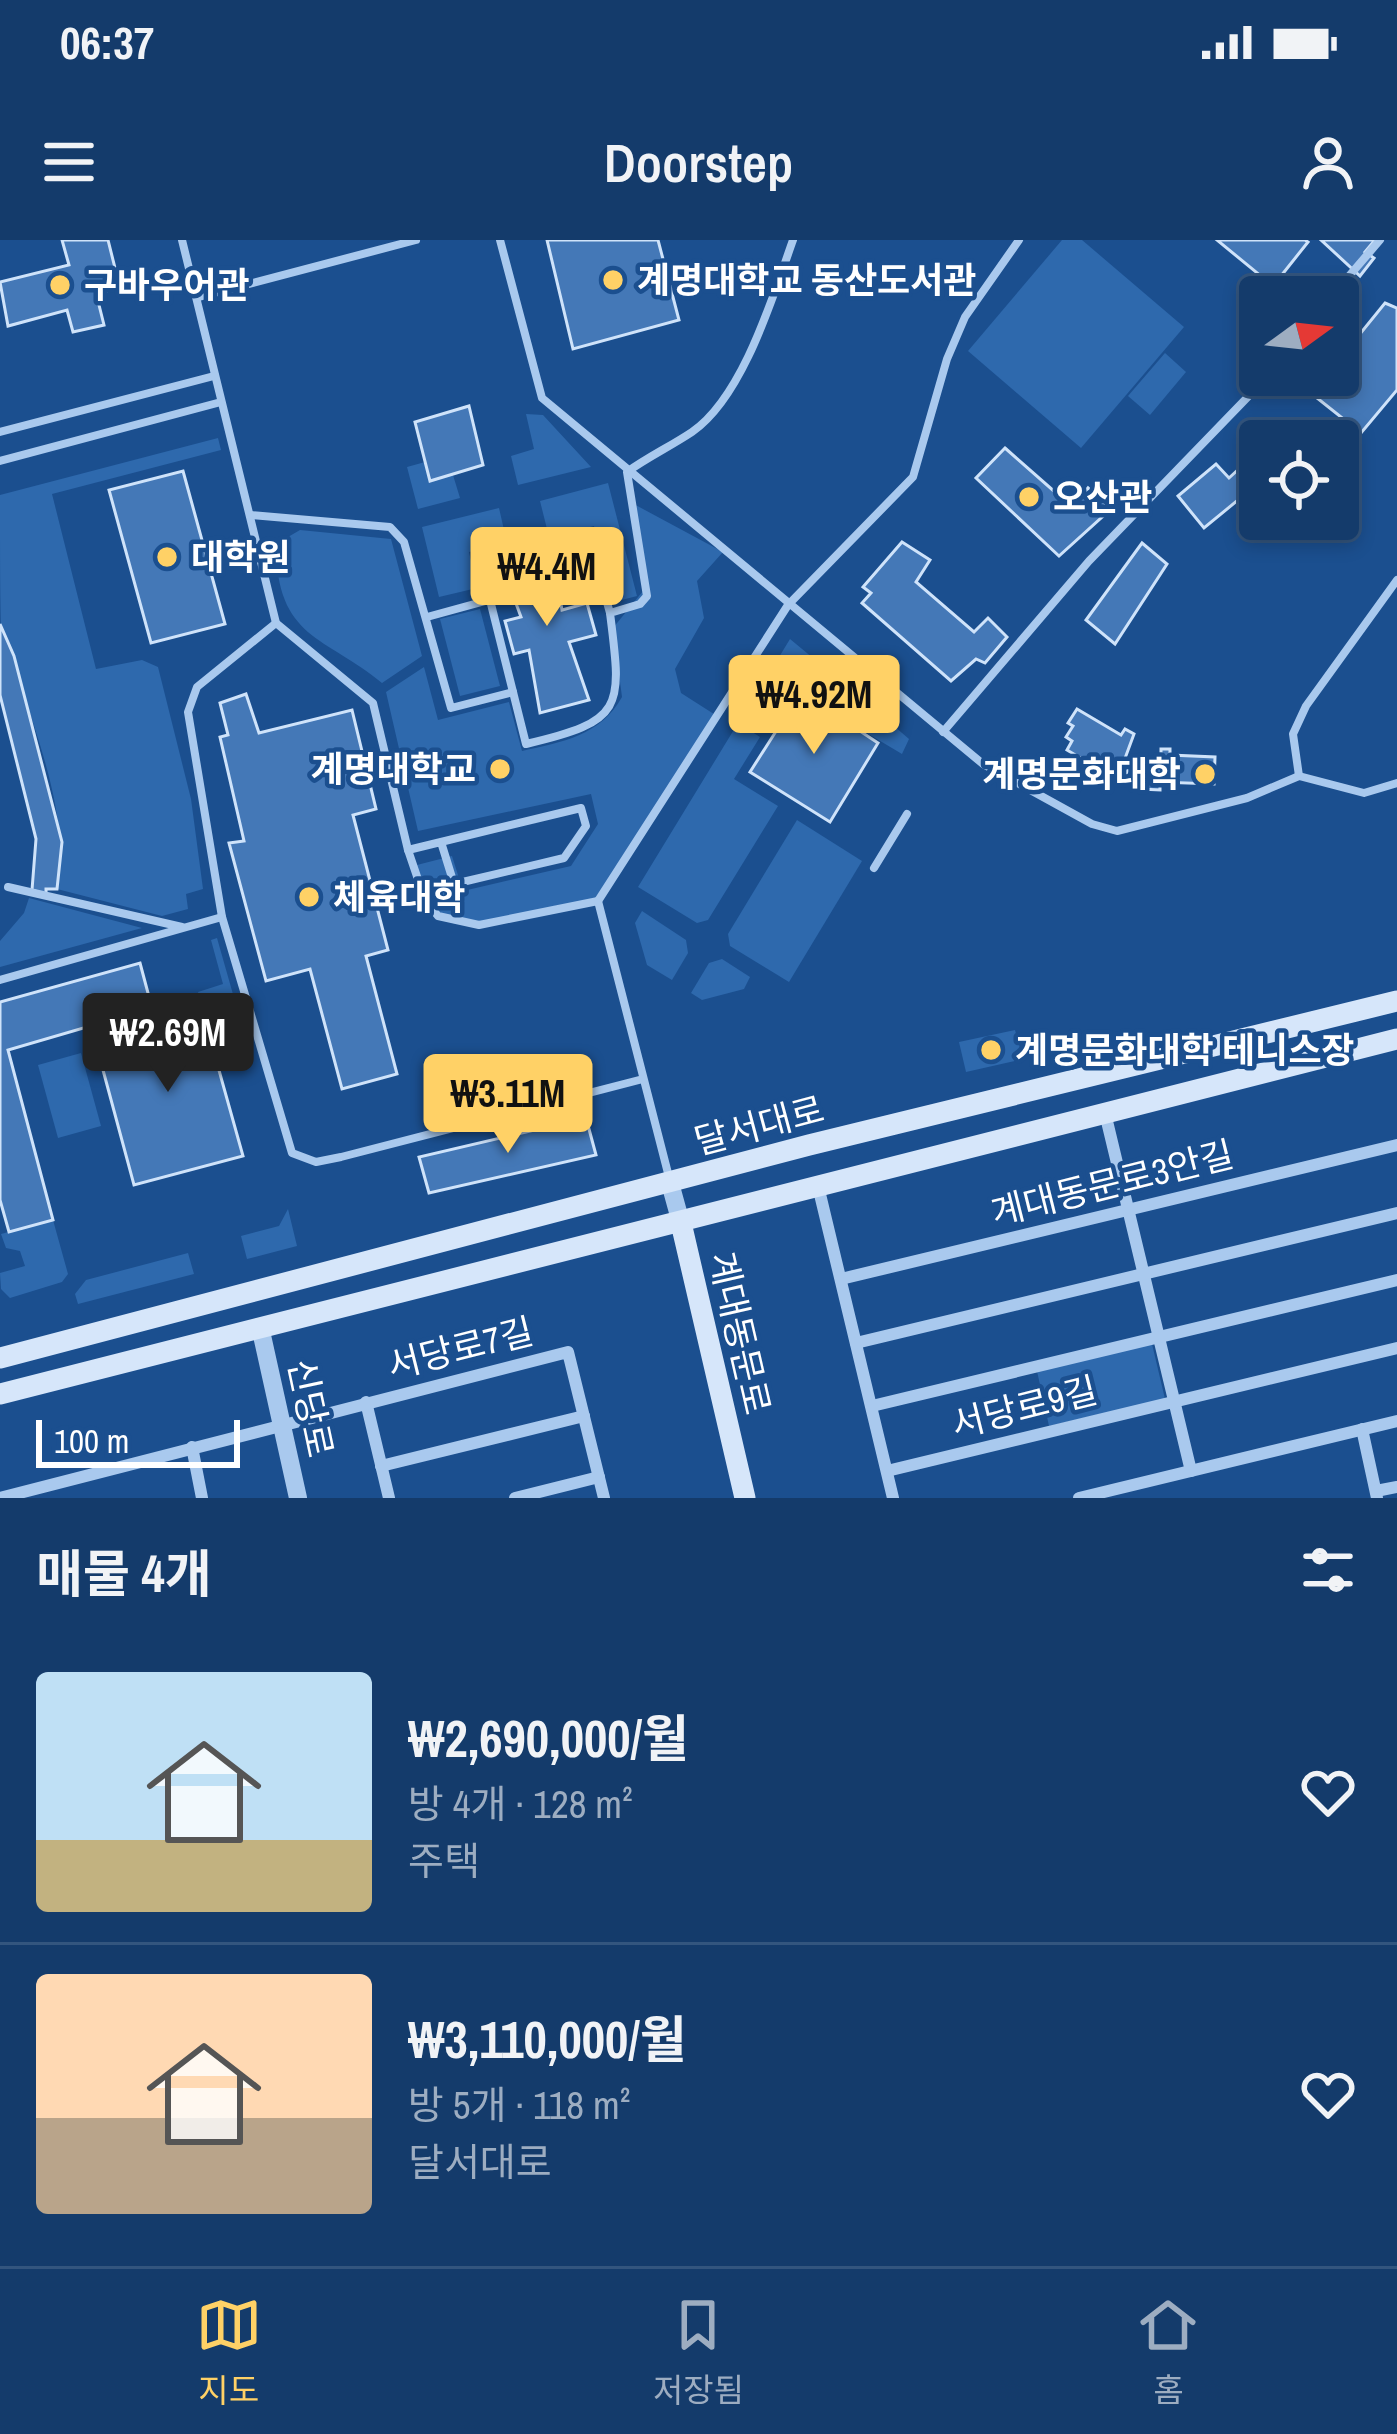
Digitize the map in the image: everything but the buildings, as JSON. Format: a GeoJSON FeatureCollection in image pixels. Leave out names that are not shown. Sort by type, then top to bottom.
{"type":"FeatureCollection","features":[{"type":"Feature","properties":{"kind":"main road","name":"달서대로"},"geometry":{"type":"LineString","coordinates":[[0,1358],[670,1183],[1397,1001]]}},
{"type":"Feature","properties":{"kind":"main road","name":"달서대로"},"geometry":{"type":"LineString","coordinates":[[0,1394],[1397,1039]]}},
{"type":"Feature","properties":{"kind":"main road","name":"계대동문로"},"geometry":{"type":"LineString","coordinates":[[681,1223],[745,1498]]}},
{"type":"Feature","properties":{"kind":"street"},"geometry":{"type":"LineString","coordinates":[[1105,1113],[1191,1471]]}},
{"type":"Feature","properties":{"kind":"street","name":"계대동문로3안길"},"geometry":{"type":"LineString","coordinates":[[841,1279],[1397,1145]]}},
{"type":"Feature","properties":{"kind":"street","name":"계대동문로"},"geometry":{"type":"LineString","coordinates":[[670,1183],[681,1223]]}},
{"type":"Feature","properties":{"kind":"street"},"geometry":{"type":"LineString","coordinates":[[818,1186],[893,1498]]}},
{"type":"Feature","properties":{"kind":"street"},"geometry":{"type":"LineString","coordinates":[[856,1343],[1397,1213]]}},
{"type":"Feature","properties":{"kind":"street"},"geometry":{"type":"LineString","coordinates":[[1160,1337],[1397,1280]]}},
{"type":"Feature","properties":{"kind":"street","name":"신당로"},"geometry":{"type":"LineString","coordinates":[[261,1331],[298,1498]]}},
{"type":"Feature","properties":{"kind":"street","name":"서당로9길"},"geometry":{"type":"LineString","coordinates":[[872,1406],[1160,1337]]}},
{"type":"Feature","properties":{"kind":"street"},"geometry":{"type":"LineString","coordinates":[[1175,1401],[1397,1348]]}},
{"type":"Feature","properties":{"kind":"street","name":"서당로7길"},"geometry":{"type":"LineString","coordinates":[[389,1498],[365,1402],[568,1352],[604,1498]]}},
{"type":"Feature","properties":{"kind":"street","name":"서당로9길"},"geometry":{"type":"LineString","coordinates":[[887,1471],[1175,1401]]}},
{"type":"Feature","properties":{"kind":"street"},"geometry":{"type":"LineString","coordinates":[[0,1498],[365,1402]]}},
{"type":"Feature","properties":{"kind":"street"},"geometry":{"type":"LineString","coordinates":[[381,1466],[584,1416]]}},
{"type":"Feature","properties":{"kind":"street"},"geometry":{"type":"LineString","coordinates":[[1087,1497],[1397,1420]]}},
{"type":"Feature","properties":{"kind":"street"},"geometry":{"type":"LineString","coordinates":[[1362,1429],[1377,1494],[1397,1487]]}},
{"type":"Feature","properties":{"kind":"street"},"geometry":{"type":"LineString","coordinates":[[192,1447],[202,1498]]}},
{"type":"Feature","properties":{"kind":"street"},"geometry":{"type":"LineString","coordinates":[[515,1498],[599,1478]]}},
{"type":"Feature","properties":{"kind":"street"},"geometry":{"type":"LineString","coordinates":[[64,1481],[68,1498]]}},
{"type":"Feature","properties":{"kind":"lane"},"geometry":{"type":"LineString","coordinates":[[182,240],[276,622],[373,703],[408,850],[425,900],[448,922],[479,925],[598,901],[788,605],[914,477],[947,359],[965,317],[1019,240]]}},
{"type":"Feature","properties":{"kind":"lane"},"geometry":{"type":"LineString","coordinates":[[199,297],[416,240]]}},
{"type":"Feature","properties":{"kind":"lane"},"geometry":{"type":"LineString","coordinates":[[500,240],[542,398],[892,686],[942,733],[1001,774],[1092,824],[1117,831],[1246,798],[1299,776],[1364,793],[1397,783]]}},
{"type":"Feature","properties":{"kind":"lane"},"geometry":{"type":"LineString","coordinates":[[627,472],[693,431],[715,407],[766,319],[794,240]]}},
{"type":"Feature","properties":{"kind":"lane"},"geometry":{"type":"LineString","coordinates":[[1349,276],[1379,240]]}},
{"type":"Feature","properties":{"kind":"lane"},"geometry":{"type":"LineString","coordinates":[[0,432],[214,376]]}},
{"type":"Feature","properties":{"kind":"lane"},"geometry":{"type":"LineString","coordinates":[[942,733],[1089,561],[1249,396]]}},
{"type":"Feature","properties":{"kind":"lane"},"geometry":{"type":"LineString","coordinates":[[0,460],[221,402]]}},
{"type":"Feature","properties":{"kind":"lane"},"geometry":{"type":"LineString","coordinates":[[610,613],[640,604],[647,596],[627,472]]}},
{"type":"Feature","properties":{"kind":"lane"},"geometry":{"type":"LineString","coordinates":[[250,515],[390,527],[404,542],[451,707],[513,692]]}},
{"type":"Feature","properties":{"kind":"lane"},"geometry":{"type":"LineString","coordinates":[[481,564],[526,744],[574,733],[598,720],[616,699],[618,685],[610,613],[587,532],[562,536]]}},
{"type":"Feature","properties":{"kind":"lane"},"geometry":{"type":"LineString","coordinates":[[1299,776],[1293,734],[1306,706],[1397,580]]}},
{"type":"Feature","properties":{"kind":"lane"},"geometry":{"type":"LineString","coordinates":[[427,616],[490,600]]}},
{"type":"Feature","properties":{"kind":"lane"},"geometry":{"type":"LineString","coordinates":[[276,622],[197,688],[189,702],[222,917],[292,1153],[316,1162],[340,1157],[644,1079]]}},
{"type":"Feature","properties":{"kind":"lane"},"geometry":{"type":"LineString","coordinates":[[408,850],[581,808],[586,826],[564,858],[454,884],[441,842]]}},
{"type":"Feature","properties":{"kind":"lane"},"geometry":{"type":"LineString","coordinates":[[874,868],[907,814]]}},
{"type":"Feature","properties":{"kind":"lane"},"geometry":{"type":"LineString","coordinates":[[8,886],[188,928]]}},
{"type":"Feature","properties":{"kind":"lane"},"geometry":{"type":"LineString","coordinates":[[598,901],[670,1183]]}},
{"type":"Feature","properties":{"kind":"lane"},"geometry":{"type":"LineString","coordinates":[[0,980],[222,917]]}},
{"type":"Feature","properties":{"kind":"shaded area"},"geometry":{"type":"Polygon","coordinates":[[[1062,240],[1082,240],[1184,327],[1081,448],[968,351],[1062,240]]]}},
{"type":"Feature","properties":{"kind":"shaded area"},"geometry":{"type":"Polygon","coordinates":[[[1165,353],[1186,372],[1150,415],[1128,396],[1165,353]]]}},
{"type":"Feature","properties":{"kind":"shaded area"},"geometry":{"type":"Polygon","coordinates":[[[526,414],[543,415],[591,467],[518,485],[511,456],[534,449],[526,414]]]}},
{"type":"Feature","properties":{"kind":"shaded area"},"geometry":{"type":"Polygon","coordinates":[[[218,438],[221,450],[52,494],[96,669],[142,660],[158,667],[191,799],[203,889],[186,894],[188,909],[162,916],[57,889],[59,826],[53,792],[1,626],[0,495],[218,438]]]}},
{"type":"Feature","properties":{"kind":"shaded area"},"geometry":{"type":"Polygon","coordinates":[[[425,462],[431,480],[453,475],[460,498],[418,509],[407,467],[425,462]]]}},
{"type":"Feature","properties":{"kind":"shaded area"},"geometry":{"type":"Polygon","coordinates":[[[608,483],[637,596],[614,602],[594,526],[549,537],[540,501],[608,483]]]}},
{"type":"Feature","properties":{"kind":"shaded area"},"geometry":{"type":"Polygon","coordinates":[[[630,502],[723,552],[697,581],[704,618],[675,669],[681,693],[717,716],[598,901],[478,925],[447,921],[429,904],[413,866],[452,856],[463,891],[571,866],[598,824],[591,794],[418,831],[386,692],[424,667],[438,720],[509,702],[522,751],[579,735],[603,721],[622,697],[613,628],[643,591],[630,502]]]}},
{"type":"Feature","properties":{"kind":"shaded area"},"geometry":{"type":"Polygon","coordinates":[[[499,508],[507,543],[469,552],[477,588],[439,597],[422,527],[499,508]]]}},
{"type":"Feature","properties":{"kind":"shaded area"},"geometry":{"type":"Polygon","coordinates":[[[300,530],[391,539],[422,656],[382,683],[308,632],[285,600],[278,576],[276,544],[300,530]]]}},
{"type":"Feature","properties":{"kind":"shaded area"},"geometry":{"type":"Polygon","coordinates":[[[480,609],[500,686],[460,696],[440,619],[480,609]]]}},
{"type":"Feature","properties":{"kind":"shaded area"},"geometry":{"type":"Polygon","coordinates":[[[790,639],[842,682],[831,701],[794,677],[773,709],[754,698],[790,639]]]}},
{"type":"Feature","properties":{"kind":"shaded area"},"geometry":{"type":"Polygon","coordinates":[[[851,689],[909,739],[902,754],[835,714],[851,689]]]}},
{"type":"Feature","properties":{"kind":"shaded area"},"geometry":{"type":"Polygon","coordinates":[[[738,723],[760,737],[734,779],[778,806],[708,920],[697,923],[638,887],[738,723]]]}},
{"type":"Feature","properties":{"kind":"shaded area"},"geometry":{"type":"Polygon","coordinates":[[[797,820],[862,861],[789,982],[730,946],[728,934],[797,820]]]}},
{"type":"Feature","properties":{"kind":"shaded area"},"geometry":{"type":"Polygon","coordinates":[[[29,898],[142,928],[0,967],[0,941],[24,913],[29,898]]]}},
{"type":"Feature","properties":{"kind":"shaded area"},"geometry":{"type":"Polygon","coordinates":[[[642,911],[686,940],[688,953],[672,980],[647,965],[635,923],[642,911]]]}},
{"type":"Feature","properties":{"kind":"shaded area"},"geometry":{"type":"Polygon","coordinates":[[[217,938],[250,1054],[244,1056],[231,1012],[205,1019],[198,992],[223,984],[211,940],[217,938]]]}},
{"type":"Feature","properties":{"kind":"shaded area"},"geometry":{"type":"Polygon","coordinates":[[[722,959],[750,977],[744,989],[702,1000],[691,993],[709,963],[722,959]]]}},
{"type":"Feature","properties":{"kind":"shaded area","name":"계명문화대학 테니스장"},"geometry":{"type":"Polygon","coordinates":[[[1015,1030],[1023,1059],[966,1072],[959,1042],[1015,1030]]]}},
{"type":"Feature","properties":{"kind":"shaded area"},"geometry":{"type":"Polygon","coordinates":[[[81,1053],[101,1126],[58,1138],[38,1065],[81,1053]]]}},
{"type":"Feature","properties":{"kind":"shaded area"},"geometry":{"type":"Polygon","coordinates":[[[288,1209],[297,1246],[247,1259],[241,1236],[279,1226],[288,1209]]]}},
{"type":"Feature","properties":{"kind":"shaded area"},"geometry":{"type":"Polygon","coordinates":[[[53,1220],[68,1274],[62,1282],[10,1298],[1,1289],[0,1273],[25,1266],[20,1251],[6,1248],[1,1234],[53,1220]]]}},
{"type":"Feature","properties":{"kind":"shaded area"},"geometry":{"type":"Polygon","coordinates":[[[188,1253],[194,1274],[78,1304],[75,1294],[86,1280],[188,1253]]]}},
{"type":"Feature","properties":{"kind":"shaded area"},"geometry":{"type":"Polygon","coordinates":[[[1152,1344],[1165,1399],[1049,1426],[1037,1371],[1152,1344]]]}},
{"type":"Feature","properties":{"kind":"place","name":"계명대학교 동산도서관"},"geometry":{"type":"Point","coordinates":[613,280]}},
{"type":"Feature","properties":{"kind":"place","name":"구바우어관"},"geometry":{"type":"Point","coordinates":[60,285]}},
{"type":"Feature","properties":{"kind":"place","name":"오산관"},"geometry":{"type":"Point","coordinates":[1029,497]}},
{"type":"Feature","properties":{"kind":"place","name":"대학원"},"geometry":{"type":"Point","coordinates":[167,557]}},
{"type":"Feature","properties":{"kind":"place","name":"계명대학교"},"geometry":{"type":"Point","coordinates":[500,769]}},
{"type":"Feature","properties":{"kind":"place","name":"계명문화대학"},"geometry":{"type":"Point","coordinates":[1205,774]}},
{"type":"Feature","properties":{"kind":"place","name":"체육대학"},"geometry":{"type":"Point","coordinates":[309,897]}},
{"type":"Feature","properties":{"kind":"place","name":"계명문화대학 테니스장"},"geometry":{"type":"Point","coordinates":[991,1050]}}]}
